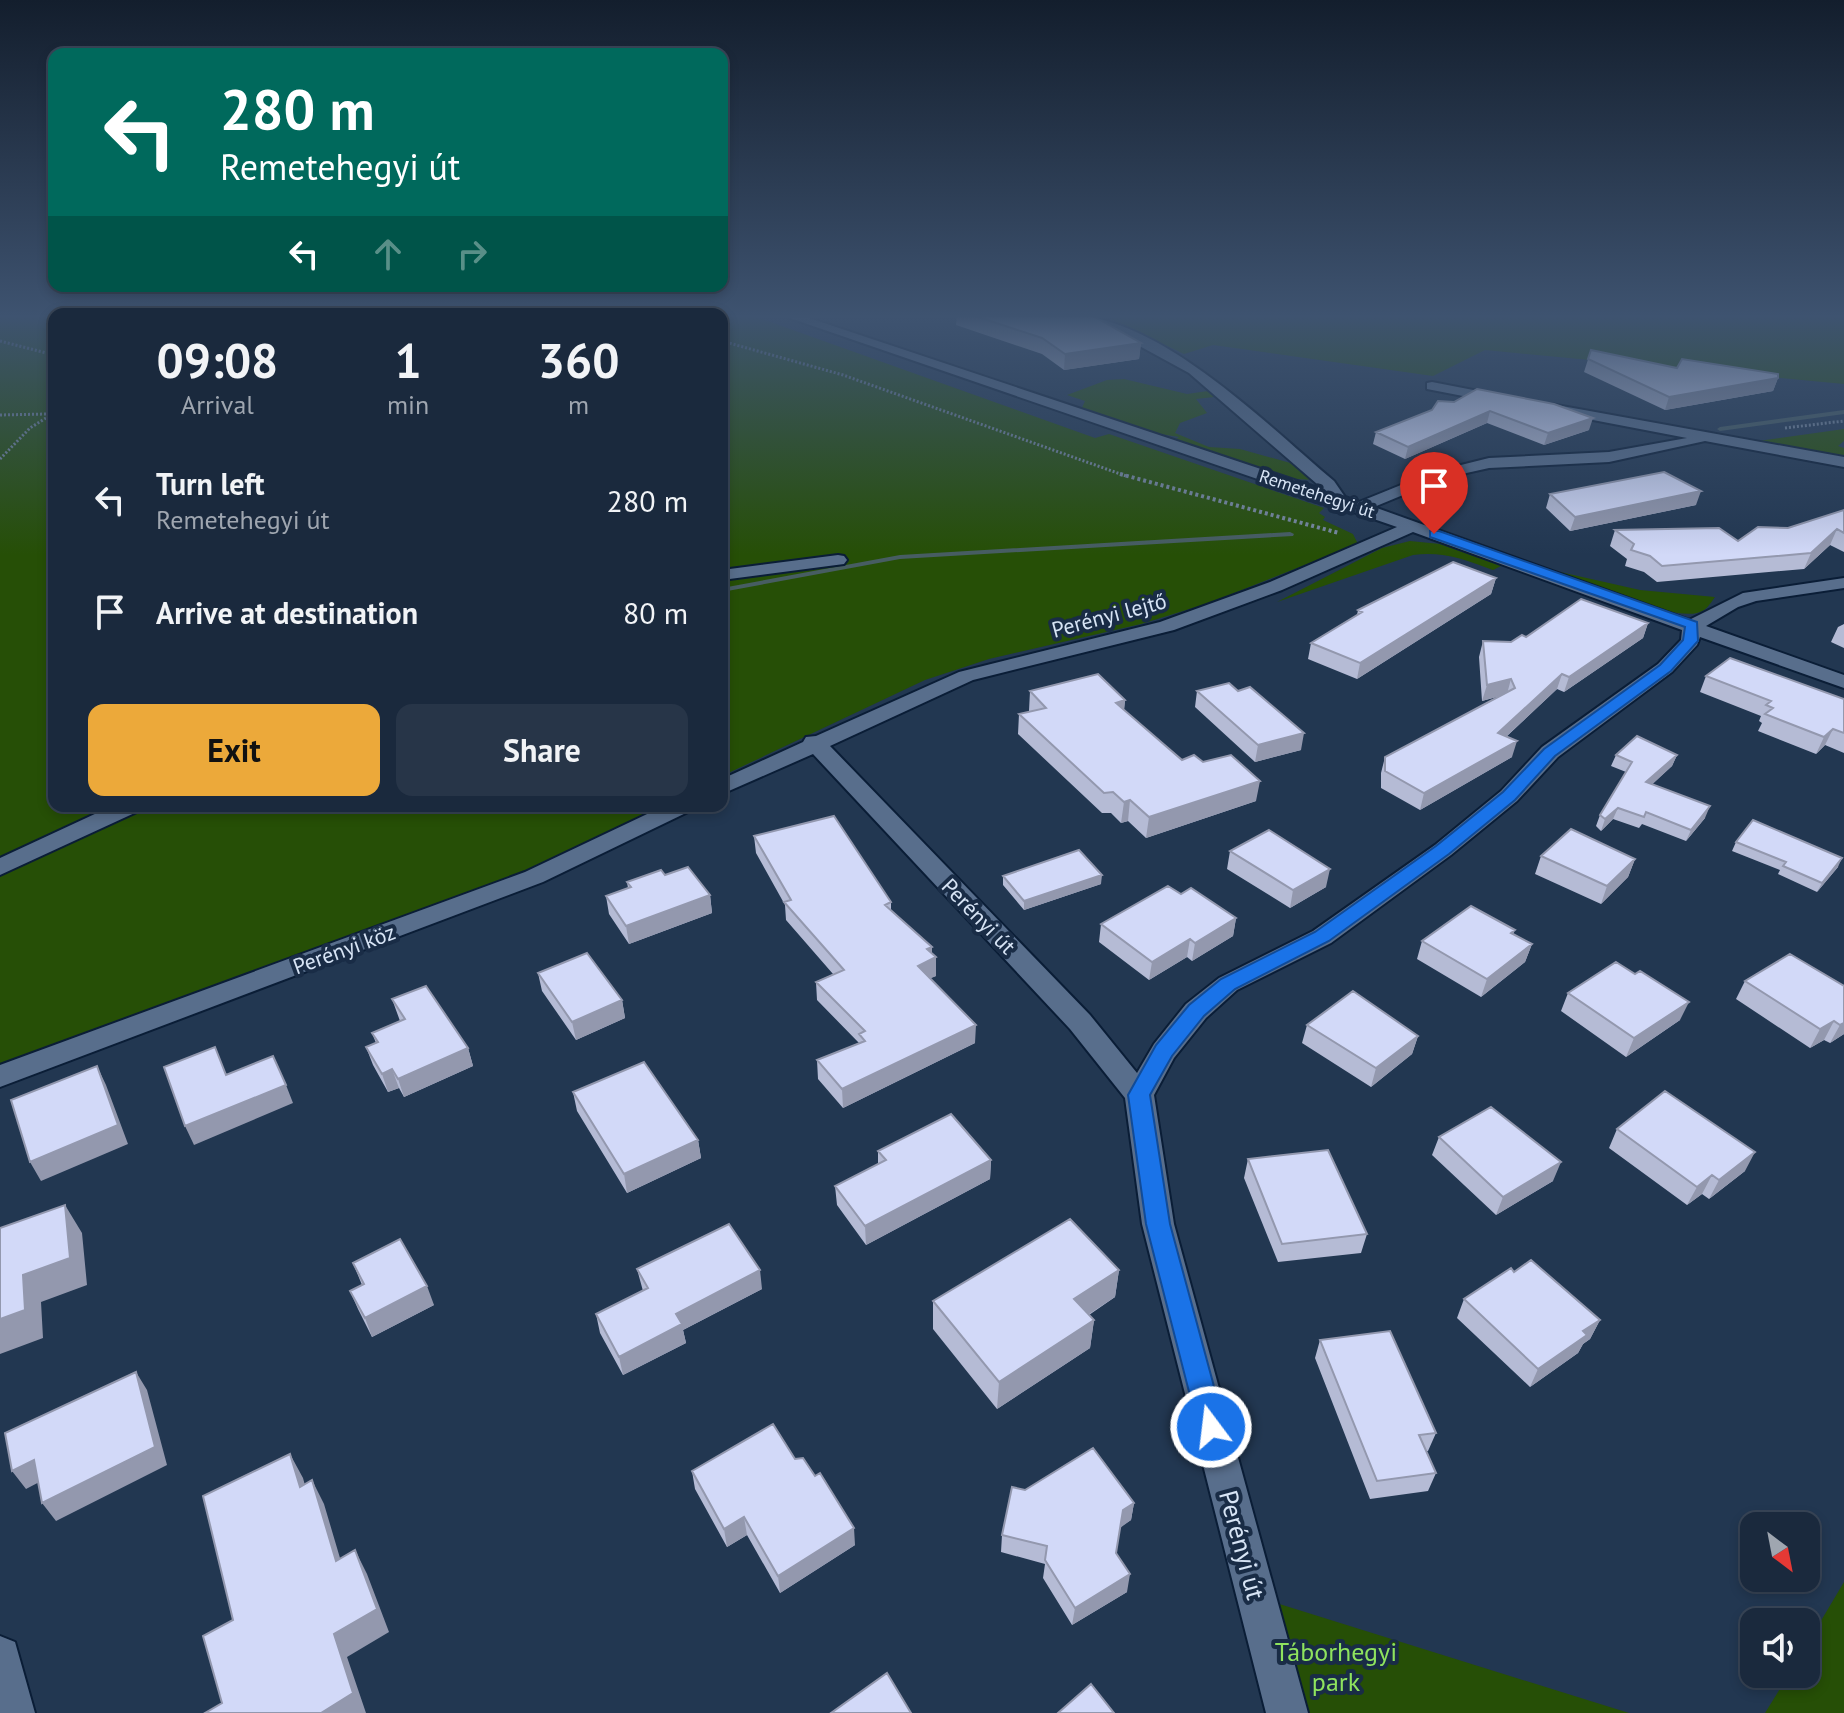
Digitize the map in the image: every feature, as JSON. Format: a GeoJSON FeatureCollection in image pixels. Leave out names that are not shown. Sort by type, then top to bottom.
{"type":"FeatureCollection","features":[{"type":"Feature","properties":{"kind":"street","name":"Remetehegyi út"},"geometry":{"type":"LineString","coordinates":[[1022,395],[1703,621],[1844,682]]}},
{"type":"Feature","properties":{"kind":"street"},"geometry":{"type":"LineString","coordinates":[[1223,395],[1328,484],[1339,500]]}},
{"type":"Feature","properties":{"kind":"street"},"geometry":{"type":"LineString","coordinates":[[1481,395],[1844,462]]}},
{"type":"Feature","properties":{"kind":"street"},"geometry":{"type":"LineString","coordinates":[[1360,507],[1439,475],[1489,463],[1609,457],[1708,437]]}},
{"type":"Feature","properties":{"kind":"street","name":"Perényi lejtő"},"geometry":{"type":"LineString","coordinates":[[814,742],[966,676],[1167,626],[1276,586],[1413,526]]}},
{"type":"Feature","properties":{"kind":"street"},"geometry":{"type":"LineString","coordinates":[[728,574],[838,560]]}},
{"type":"Feature","properties":{"kind":"street"},"geometry":{"type":"LineString","coordinates":[[1139,1095],[1164,1051],[1196,1011],[1228,984],[1322,937],[1443,850],[1509,796],[1550,752],[1665,668],[1690,641],[1703,621],[1734,602],[1745,599],[1844,583]]}},
{"type":"Feature","properties":{"kind":"street"},"geometry":{"type":"LineString","coordinates":[[1703,621],[1844,664]]}},
{"type":"Feature","properties":{"kind":"street"},"geometry":{"type":"LineString","coordinates":[[728,784],[814,742]]}},
{"type":"Feature","properties":{"kind":"street","name":"Perényi út"},"geometry":{"type":"LineString","coordinates":[[814,742],[1080,1022],[1139,1095],[1158,1224],[1287,1713]]}},
{"type":"Feature","properties":{"kind":"street"},"geometry":{"type":"LineString","coordinates":[[0,867],[118,812]]}},
{"type":"Feature","properties":{"kind":"street","name":"Perényi köz"},"geometry":{"type":"LineString","coordinates":[[0,1076],[521,882],[669,812]]}},
{"type":"Feature","properties":{"kind":"street"},"geometry":{"type":"LineString","coordinates":[[0,1657],[14,1713]]}},
{"type":"Feature","properties":{"kind":"path"},"geometry":{"type":"LineString","coordinates":[[899,395],[1126,476],[1310,524],[1370,545]]}},
{"type":"Feature","properties":{"kind":"path"},"geometry":{"type":"LineString","coordinates":[[0,415],[48,413]]}},
{"type":"Feature","properties":{"kind":"path"},"geometry":{"type":"LineString","coordinates":[[0,459],[16,447],[22,432],[33,422],[48,415]]}},
{"type":"Feature","properties":{"kind":"green space"},"geometry":{"type":"Polygon","coordinates":[[[0,395],[48,395],[48,812],[648,812],[518,875],[442,905],[0,1064],[0,395]]]}},
{"type":"Feature","properties":{"kind":"green space"},"geometry":{"type":"Polygon","coordinates":[[[728,395],[975,395],[1095,438],[1109,434],[1324,508],[1319,513],[1325,517],[1323,520],[1353,534],[1358,544],[1209,603],[1141,624],[989,659],[925,680],[728,773],[728,395]]]}},
{"type":"Feature","properties":{"kind":"green space"},"geometry":{"type":"Polygon","coordinates":[[[1067,395],[1212,395],[1214,397],[1196,399],[1207,413],[1180,423],[1175,433],[1209,447],[1240,449],[1294,464],[1317,480],[1295,479],[1205,453],[1199,447],[1173,441],[1179,437],[1154,433],[1081,410],[1085,401],[1067,395]]]}},
{"type":"Feature","properties":{"kind":"green space"},"geometry":{"type":"Polygon","coordinates":[[[1844,429],[1844,441],[1838,446],[1844,448],[1844,457],[1758,441],[1844,429]]]}},
{"type":"Feature","properties":{"kind":"green space"},"geometry":{"type":"Polygon","coordinates":[[[1410,541],[1440,544],[1501,566],[1493,570],[1444,555],[1413,555],[1277,602],[1382,548],[1410,541]]]}},
{"type":"Feature","properties":{"kind":"green space"},"geometry":{"type":"Polygon","coordinates":[[[1560,572],[1640,590],[1715,597],[1705,609],[1685,614],[1649,606],[1560,572]]]}},
{"type":"Feature","properties":{"kind":"green space"},"geometry":{"type":"Polygon","coordinates":[[[1844,1582],[1844,1713],[1765,1713],[1780,1688],[1820,1688],[1820,1622],[1844,1582]]]}},
{"type":"Feature","properties":{"kind":"green space","name":"Táborhegyi park"},"geometry":{"type":"Polygon","coordinates":[[[1273,1602],[1629,1713],[1303,1713],[1273,1602]]]}},
{"type":"Feature","properties":{"kind":"building"},"geometry":{"type":"Polygon","coordinates":[[[1466,395],[1507,395],[1554,404],[1593,418],[1548,433],[1490,411],[1408,447],[1376,432],[1432,410],[1438,401],[1454,402],[1466,395]]]}},
{"type":"Feature","properties":{"kind":"building"},"geometry":{"type":"Polygon","coordinates":[[[1664,472],[1701,491],[1575,517],[1550,494],[1664,472]]]}},
{"type":"Feature","properties":{"kind":"building"},"geometry":{"type":"Polygon","coordinates":[[[1844,510],[1844,533],[1837,529],[1811,553],[1662,566],[1650,556],[1631,550],[1634,544],[1615,530],[1719,528],[1738,541],[1758,527],[1788,528],[1844,510]]]}},
{"type":"Feature","properties":{"kind":"building"},"geometry":{"type":"Polygon","coordinates":[[[1453,562],[1496,578],[1360,663],[1311,643],[1362,612],[1358,610],[1453,562]]]}},
{"type":"Feature","properties":{"kind":"building"},"geometry":{"type":"Polygon","coordinates":[[[1581,599],[1648,623],[1569,677],[1562,674],[1498,733],[1517,741],[1424,793],[1385,771],[1385,757],[1515,688],[1511,679],[1487,685],[1483,641],[1511,642],[1522,635],[1526,637],[1581,599]]]}},
{"type":"Feature","properties":{"kind":"building"},"geometry":{"type":"Polygon","coordinates":[[[1730,658],[1844,699],[1844,733],[1833,729],[1824,737],[1765,714],[1773,708],[1766,705],[1771,701],[1706,676],[1730,658]]]}},
{"type":"Feature","properties":{"kind":"building"},"geometry":{"type":"Polygon","coordinates":[[[1098,674],[1125,700],[1116,703],[1182,760],[1194,755],[1203,762],[1231,755],[1260,781],[1149,817],[1130,800],[1124,802],[1113,792],[1104,793],[1019,714],[1046,708],[1030,691],[1098,674]]]}},
{"type":"Feature","properties":{"kind":"building"},"geometry":{"type":"Polygon","coordinates":[[[1229,683],[1238,691],[1250,687],[1304,733],[1258,745],[1197,691],[1229,683]]]}},
{"type":"Feature","properties":{"kind":"building"},"geometry":{"type":"Polygon","coordinates":[[[1637,736],[1677,755],[1646,782],[1710,806],[1691,830],[1646,812],[1644,817],[1618,808],[1605,819],[1600,815],[1632,762],[1616,755],[1637,736]]]}},
{"type":"Feature","properties":{"kind":"building"},"geometry":{"type":"Polygon","coordinates":[[[834,816],[891,902],[885,905],[932,947],[927,949],[936,957],[918,966],[976,1025],[842,1089],[817,1060],[865,1041],[859,1034],[865,1031],[816,982],[844,970],[784,902],[791,900],[754,836],[834,816]]]}},
{"type":"Feature","properties":{"kind":"building"},"geometry":{"type":"Polygon","coordinates":[[[1753,820],[1842,858],[1822,883],[1783,866],[1786,862],[1736,842],[1753,820]]]}},
{"type":"Feature","properties":{"kind":"building"},"geometry":{"type":"Polygon","coordinates":[[[1571,829],[1635,859],[1607,886],[1541,856],[1571,829]]]}},
{"type":"Feature","properties":{"kind":"building"},"geometry":{"type":"Polygon","coordinates":[[[1269,830],[1330,869],[1293,890],[1230,851],[1269,830]]]}},
{"type":"Feature","properties":{"kind":"building"},"geometry":{"type":"Polygon","coordinates":[[[1079,850],[1102,875],[1024,901],[1003,876],[1079,850]]]}},
{"type":"Feature","properties":{"kind":"building"},"geometry":{"type":"Polygon","coordinates":[[[688,867],[710,895],[626,926],[606,896],[631,887],[627,882],[661,870],[665,875],[688,867]]]}},
{"type":"Feature","properties":{"kind":"building"},"geometry":{"type":"Polygon","coordinates":[[[1168,886],[1181,894],[1191,888],[1236,918],[1195,943],[1190,939],[1152,962],[1101,924],[1168,886]]]}},
{"type":"Feature","properties":{"kind":"building"},"geometry":{"type":"Polygon","coordinates":[[[1471,906],[1515,930],[1511,933],[1532,944],[1487,979],[1422,941],[1471,906]]]}},
{"type":"Feature","properties":{"kind":"building"},"geometry":{"type":"Polygon","coordinates":[[[587,953],[622,1000],[572,1022],[538,973],[587,953]]]}},
{"type":"Feature","properties":{"kind":"building"},"geometry":{"type":"Polygon","coordinates":[[[1790,954],[1844,986],[1844,1023],[1840,1025],[1834,1021],[1820,1029],[1745,981],[1790,954]]]}},
{"type":"Feature","properties":{"kind":"building"},"geometry":{"type":"Polygon","coordinates":[[[1616,962],[1635,974],[1640,971],[1689,1002],[1634,1038],[1568,993],[1616,962]]]}},
{"type":"Feature","properties":{"kind":"building"},"geometry":{"type":"Polygon","coordinates":[[[426,986],[468,1048],[398,1079],[392,1069],[382,1074],[366,1047],[378,1042],[372,1033],[405,1019],[392,999],[426,986]]]}},
{"type":"Feature","properties":{"kind":"building"},"geometry":{"type":"Polygon","coordinates":[[[1353,991],[1418,1036],[1376,1068],[1307,1025],[1353,991]]]}},
{"type":"Feature","properties":{"kind":"building"},"geometry":{"type":"Polygon","coordinates":[[[215,1047],[226,1075],[273,1056],[286,1085],[185,1126],[164,1067],[215,1047]]]}},
{"type":"Feature","properties":{"kind":"building"},"geometry":{"type":"Polygon","coordinates":[[[644,1062],[698,1140],[624,1174],[573,1092],[644,1062]]]}},
{"type":"Feature","properties":{"kind":"building"},"geometry":{"type":"Polygon","coordinates":[[[97,1066],[118,1125],[30,1162],[11,1100],[97,1066]]]}},
{"type":"Feature","properties":{"kind":"building"},"geometry":{"type":"Polygon","coordinates":[[[1665,1091],[1755,1152],[1719,1180],[1712,1175],[1697,1187],[1617,1129],[1665,1091]]]}},
{"type":"Feature","properties":{"kind":"building"},"geometry":{"type":"Polygon","coordinates":[[[1491,1107],[1561,1162],[1503,1197],[1439,1137],[1491,1107]]]}},
{"type":"Feature","properties":{"kind":"building"},"geometry":{"type":"Polygon","coordinates":[[[951,1114],[991,1160],[865,1226],[835,1186],[886,1160],[878,1151],[951,1114]]]}},
{"type":"Feature","properties":{"kind":"building"},"geometry":{"type":"Polygon","coordinates":[[[1328,1150],[1367,1234],[1282,1244],[1248,1159],[1328,1150]]]}},
{"type":"Feature","properties":{"kind":"building"},"geometry":{"type":"Polygon","coordinates":[[[65,1205],[70,1258],[23,1275],[25,1310],[0,1319],[0,1228],[65,1205]]]}},
{"type":"Feature","properties":{"kind":"building"},"geometry":{"type":"Polygon","coordinates":[[[1070,1219],[1119,1270],[1074,1299],[1094,1320],[999,1382],[933,1301],[1070,1219]]]}},
{"type":"Feature","properties":{"kind":"building"},"geometry":{"type":"Polygon","coordinates":[[[729,1224],[760,1270],[676,1314],[682,1324],[619,1357],[596,1314],[648,1288],[637,1269],[729,1224]]]}},
{"type":"Feature","properties":{"kind":"building"},"geometry":{"type":"Polygon","coordinates":[[[400,1239],[427,1286],[365,1318],[350,1291],[364,1284],[353,1263],[400,1239]]]}},
{"type":"Feature","properties":{"kind":"building"},"geometry":{"type":"Polygon","coordinates":[[[1531,1260],[1600,1320],[1583,1331],[1587,1335],[1538,1369],[1464,1299],[1511,1268],[1514,1272],[1531,1260]]]}},
{"type":"Feature","properties":{"kind":"building"},"geometry":{"type":"Polygon","coordinates":[[[1390,1331],[1436,1433],[1419,1435],[1436,1473],[1377,1481],[1320,1340],[1390,1331]]]}},
{"type":"Feature","properties":{"kind":"building"},"geometry":{"type":"Polygon","coordinates":[[[136,1372],[155,1447],[42,1503],[34,1460],[12,1471],[5,1433],[136,1372]]]}},
{"type":"Feature","properties":{"kind":"building"},"geometry":{"type":"Polygon","coordinates":[[[773,1424],[795,1459],[803,1458],[815,1476],[820,1473],[854,1528],[778,1576],[744,1517],[724,1529],[692,1471],[773,1424]]]}},
{"type":"Feature","properties":{"kind":"building"},"geometry":{"type":"Polygon","coordinates":[[[1093,1448],[1134,1503],[1123,1510],[1116,1553],[1130,1574],[1075,1608],[1045,1560],[1047,1546],[1002,1535],[1012,1487],[1025,1490],[1093,1448]]]}},
{"type":"Feature","properties":{"kind":"building"},"geometry":{"type":"Polygon","coordinates":[[[290,1454],[300,1487],[312,1480],[336,1561],[355,1550],[377,1609],[334,1634],[353,1693],[321,1713],[205,1713],[222,1703],[203,1636],[233,1620],[203,1496],[290,1454]]]}},
{"type":"Feature","properties":{"kind":"building"},"geometry":{"type":"Polygon","coordinates":[[[887,1673],[911,1713],[831,1713],[887,1673]]]}},
{"type":"Feature","properties":{"kind":"building"},"geometry":{"type":"Polygon","coordinates":[[[1091,1684],[1114,1713],[1058,1713],[1091,1684]]]}},
{"type":"Feature","properties":{"kind":"waterway"},"geometry":{"type":"LineString","coordinates":[[1720,429],[1844,412]]}},
{"type":"Feature","properties":{"kind":"waterway"},"geometry":{"type":"LineString","coordinates":[[728,589],[900,557],[1290,534]]}},
{"type":"Feature","properties":{"kind":"route"},"geometry":{"type":"LineString","coordinates":[[1211,1427],[1158,1224],[1139,1095],[1164,1051],[1196,1011],[1228,984],[1322,937],[1443,850],[1509,796],[1550,752],[1665,668],[1690,641],[1692,625],[1434,534]]}}]}
